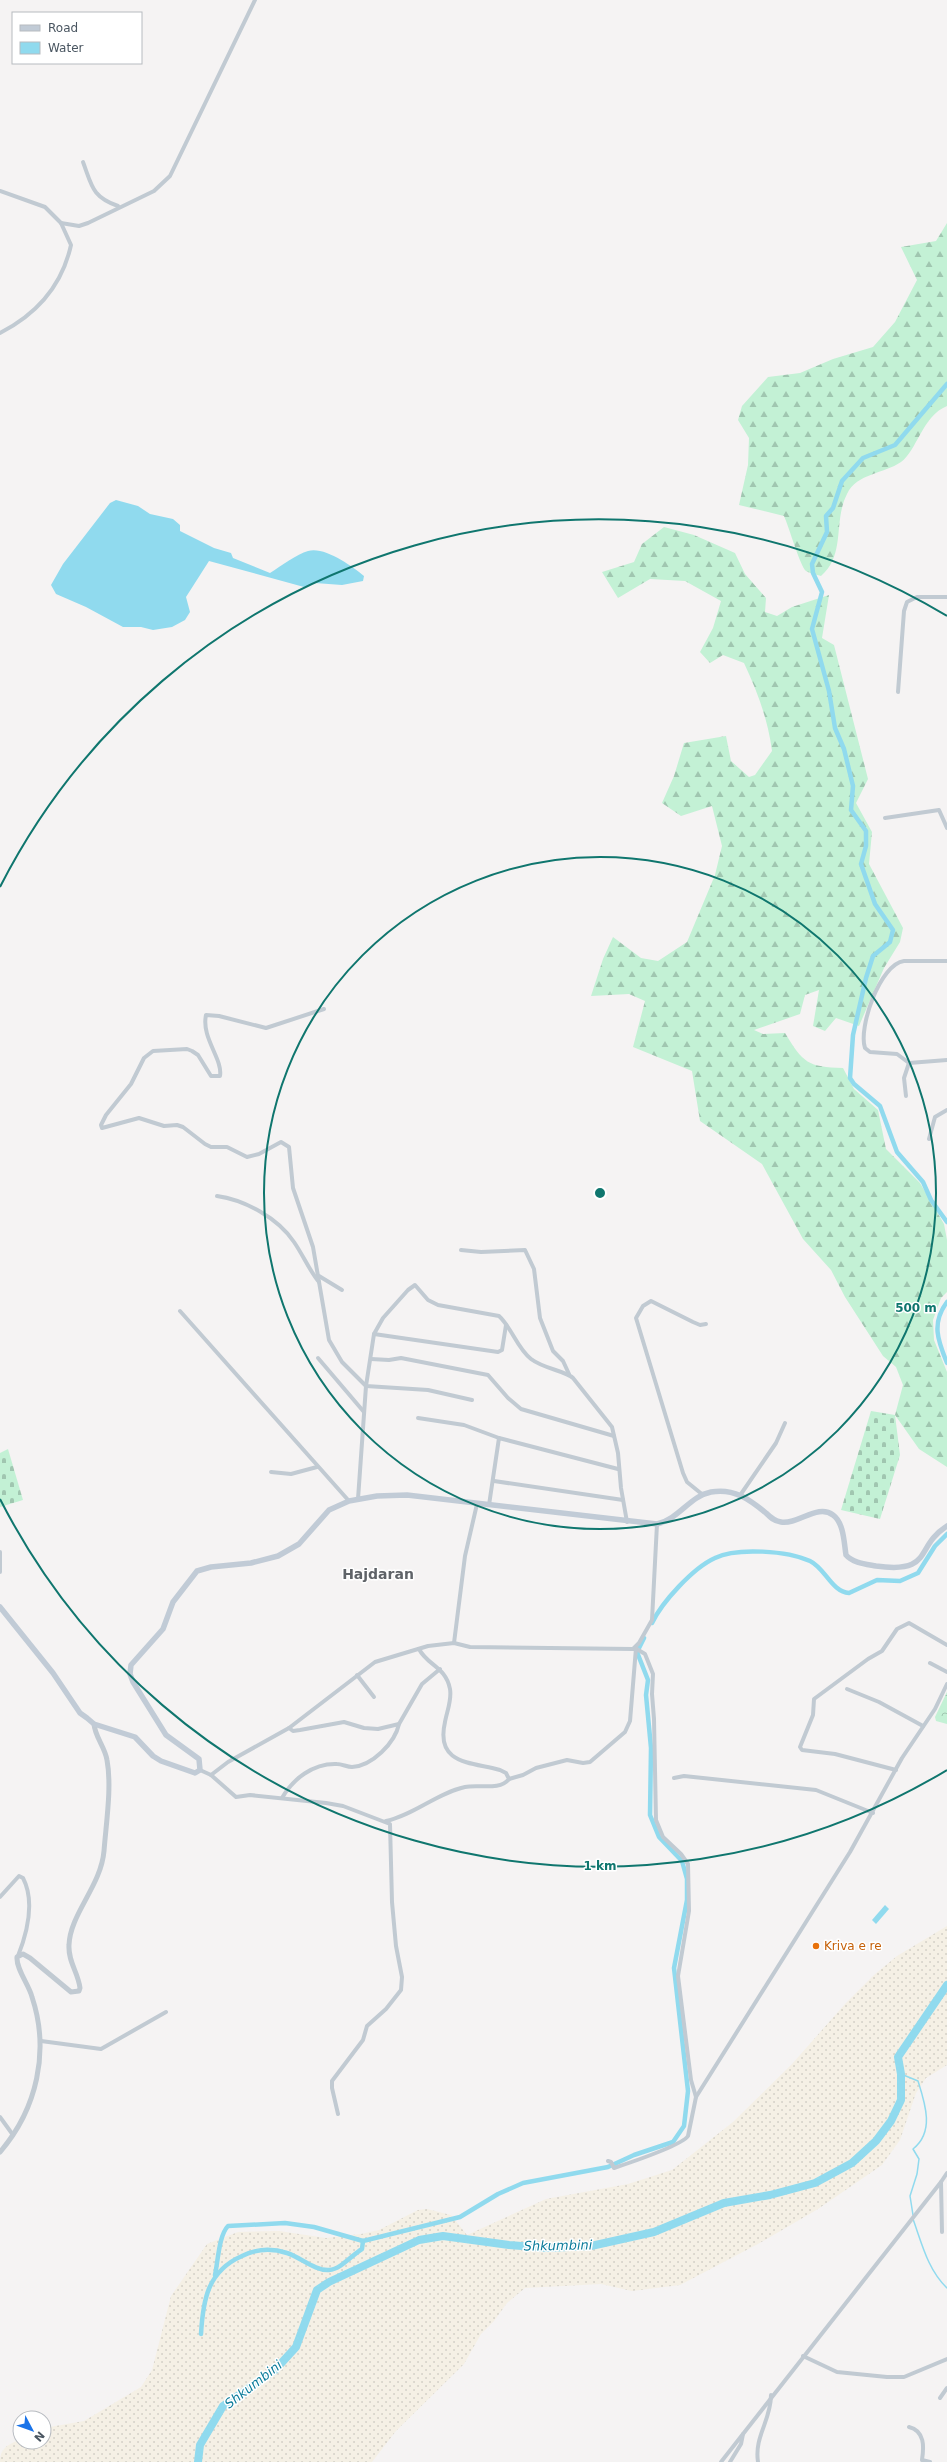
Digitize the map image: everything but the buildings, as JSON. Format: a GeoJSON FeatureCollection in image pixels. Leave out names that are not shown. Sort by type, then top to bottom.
{"type":"FeatureCollection","features":[{"type":"Feature","properties":{"kind":"main road"},"geometry":{"type":"LineString","coordinates":[[0,1607],[53,1673],[80,1713],[94,1724],[135,1738],[153,1756],[161,1761],[195,1773],[200,1770],[199,1759],[166,1734],[133,1682],[130,1674],[131,1665],[163,1628],[173,1602],[197,1571],[211,1567],[251,1563],[278,1556],[299,1544],[329,1510],[349,1501],[407,1495],[626,1522],[657,1524],[668,1521],[703,1495],[714,1492],[741,1494],[749,1498],[774,1520],[780,1522],[794,1521],[822,1511],[834,1515],[841,1527],[846,1555],[854,1561],[868,1565],[898,1568],[914,1564],[924,1555],[938,1534],[947,1526]]}},
{"type":"Feature","properties":{"kind":"street"},"geometry":{"type":"LineString","coordinates":[[61,224],[79,226],[118,206],[154,191],[170,176],[255,0]]}},
{"type":"Feature","properties":{"kind":"street"},"geometry":{"type":"LineString","coordinates":[[83,162],[95,193],[106,202],[118,206]]}},
{"type":"Feature","properties":{"kind":"street"},"geometry":{"type":"LineString","coordinates":[[0,191],[45,207],[61,224],[71,245],[54,289],[22,318],[0,333]]}},
{"type":"Feature","properties":{"kind":"street"},"geometry":{"type":"LineString","coordinates":[[898,692],[904,611],[907,602],[917,596],[947,597]]}},
{"type":"Feature","properties":{"kind":"street"},"geometry":{"type":"LineString","coordinates":[[885,818],[939,810],[947,828]]}},
{"type":"Feature","properties":{"kind":"street"},"geometry":{"type":"LineString","coordinates":[[947,961],[901,961],[884,978],[872,999],[863,1037],[865,1048],[870,1052],[897,1054],[909,1063],[947,1060]]}},
{"type":"Feature","properties":{"kind":"street"},"geometry":{"type":"LineString","coordinates":[[324,1009],[266,1028],[219,1016],[206,1015],[205,1031],[220,1069],[220,1076],[211,1076],[198,1055],[187,1049],[153,1051],[144,1058],[131,1084],[106,1115],[101,1125],[102,1128],[111,1127],[139,1118],[164,1126],[177,1125],[183,1127],[211,1147],[227,1147],[247,1157],[259,1154],[280,1142],[285,1144],[289,1147],[293,1188],[313,1247],[329,1340],[342,1362],[366,1386],[428,1390],[472,1400]]}},
{"type":"Feature","properties":{"kind":"street"},"geometry":{"type":"LineString","coordinates":[[906,1096],[904,1078],[909,1063]]}},
{"type":"Feature","properties":{"kind":"street"},"geometry":{"type":"LineString","coordinates":[[929,1139],[935,1116],[947,1110]]}},
{"type":"Feature","properties":{"kind":"street"},"geometry":{"type":"LineString","coordinates":[[217,1196],[231,1198],[247,1204],[286,1231],[319,1282]]}},
{"type":"Feature","properties":{"kind":"street"},"geometry":{"type":"LineString","coordinates":[[461,1250],[481,1252],[525,1250],[534,1269],[542,1324],[553,1351],[563,1362],[569,1374],[612,1427],[626,1522]]}},
{"type":"Feature","properties":{"kind":"street"},"geometry":{"type":"LineString","coordinates":[[319,1276],[342,1290]]}},
{"type":"Feature","properties":{"kind":"street"},"geometry":{"type":"LineString","coordinates":[[358,1499],[366,1386],[374,1334],[382,1318],[408,1290],[415,1285],[428,1300],[438,1305],[499,1316],[525,1353],[536,1363],[555,1372],[569,1374]]}},
{"type":"Feature","properties":{"kind":"street"},"geometry":{"type":"LineString","coordinates":[[703,1495],[684,1477],[636,1318],[643,1306],[651,1302],[700,1325],[706,1324]]}},
{"type":"Feature","properties":{"kind":"street"},"geometry":{"type":"LineString","coordinates":[[180,1312],[349,1501]]}},
{"type":"Feature","properties":{"kind":"street"},"geometry":{"type":"LineString","coordinates":[[374,1334],[498,1352],[502,1350],[506,1325]]}},
{"type":"Feature","properties":{"kind":"street"},"geometry":{"type":"LineString","coordinates":[[318,1358],[364,1412]]}},
{"type":"Feature","properties":{"kind":"street"},"geometry":{"type":"LineString","coordinates":[[371,1359],[389,1360],[401,1358],[488,1375],[508,1398],[521,1409],[614,1436]]}},
{"type":"Feature","properties":{"kind":"street"},"geometry":{"type":"LineString","coordinates":[[418,1418],[464,1425],[499,1438],[618,1468]]}},
{"type":"Feature","properties":{"kind":"street"},"geometry":{"type":"LineString","coordinates":[[741,1494],[776,1443],[785,1423]]}},
{"type":"Feature","properties":{"kind":"street"},"geometry":{"type":"LineString","coordinates":[[489,1506],[494,1481],[499,1438]]}},
{"type":"Feature","properties":{"kind":"street"},"geometry":{"type":"LineString","coordinates":[[271,1472],[291,1474],[317,1467]]}},
{"type":"Feature","properties":{"kind":"street"},"geometry":{"type":"LineString","coordinates":[[494,1481],[623,1500]]}},
{"type":"Feature","properties":{"kind":"street"},"geometry":{"type":"LineString","coordinates":[[454,1643],[465,1556],[478,1504]]}},
{"type":"Feature","properties":{"kind":"street"},"geometry":{"type":"LineString","coordinates":[[385,1821],[409,1814],[460,1788],[497,1786],[506,1784],[509,1779],[523,1775],[536,1768],[567,1760],[583,1763],[590,1762],[622,1736],[630,1721],[638,1649],[652,1620],[657,1524]]}},
{"type":"Feature","properties":{"kind":"street"},"geometry":{"type":"LineString","coordinates":[[0,1552],[0,1572]]}},
{"type":"Feature","properties":{"kind":"street"},"geometry":{"type":"LineString","coordinates":[[896,1770],[834,1754],[802,1750],[800,1747],[813,1714],[814,1699],[868,1659],[882,1651],[892,1636],[902,1625],[909,1623],[947,1645]]}},
{"type":"Feature","properties":{"kind":"street"},"geometry":{"type":"LineString","coordinates":[[211,1775],[228,1762],[289,1728],[357,1675],[380,1660],[419,1649],[454,1643],[477,1647],[638,1649]]}},
{"type":"Feature","properties":{"kind":"street"},"geometry":{"type":"LineString","coordinates":[[419,1649],[422,1655],[440,1669],[450,1688],[451,1697],[444,1724],[444,1737],[449,1750],[459,1762],[500,1770],[506,1773],[509,1779]]}},
{"type":"Feature","properties":{"kind":"street"},"geometry":{"type":"LineString","coordinates":[[638,1649],[653,1674],[654,1683],[652,1694],[654,1719],[656,1820],[664,1837],[686,1860],[688,1870],[689,1911],[678,1976],[691,2080],[696,2097]]}},
{"type":"Feature","properties":{"kind":"street"},"geometry":{"type":"LineString","coordinates":[[930,1663],[947,1672]]}},
{"type":"Feature","properties":{"kind":"street"},"geometry":{"type":"LineString","coordinates":[[282,1798],[291,1784],[303,1774],[328,1765],[352,1767],[371,1759],[385,1750],[397,1734],[399,1724],[422,1684],[440,1669]]}},
{"type":"Feature","properties":{"kind":"street"},"geometry":{"type":"LineString","coordinates":[[357,1675],[374,1698]]}},
{"type":"Feature","properties":{"kind":"street"},"geometry":{"type":"LineString","coordinates":[[611,2164],[674,2146],[684,2140],[690,2132],[696,2097],[776,1967],[813,1913],[873,1814],[896,1770],[935,1709],[947,1684]]}},
{"type":"Feature","properties":{"kind":"street"},"geometry":{"type":"LineString","coordinates":[[847,1689],[879,1702],[923,1726]]}},
{"type":"Feature","properties":{"kind":"street"},"geometry":{"type":"LineString","coordinates":[[289,1728],[293,1731],[344,1722],[364,1728],[378,1728],[399,1724]]}},
{"type":"Feature","properties":{"kind":"street"},"geometry":{"type":"LineString","coordinates":[[18,1956],[23,1954],[30,1958],[71,1992],[79,1991],[80,1988],[70,1962],[70,1937],[96,1881],[101,1865],[108,1783],[106,1753],[97,1736],[94,1724]]}},
{"type":"Feature","properties":{"kind":"street"},"geometry":{"type":"LineString","coordinates":[[200,1770],[211,1775],[236,1797],[250,1795],[343,1806],[390,1824],[392,1833],[392,1902],[396,1946],[402,1977],[401,1990],[386,2009],[367,2026],[363,2040],[332,2081],[332,2088],[338,2114]]}},
{"type":"Feature","properties":{"kind":"street"},"geometry":{"type":"LineString","coordinates":[[674,1778],[684,1776],[816,1790],[873,1814]]}},
{"type":"Feature","properties":{"kind":"street"},"geometry":{"type":"LineString","coordinates":[[0,1897],[19,1876],[23,1878],[28,1894],[28,1911],[26,1933],[16,1959],[33,1998],[41,2041],[35,2086],[13,2135],[0,2152]]}},
{"type":"Feature","properties":{"kind":"street"},"geometry":{"type":"LineString","coordinates":[[41,2041],[101,2049],[166,2012]]}},
{"type":"Feature","properties":{"kind":"street"},"geometry":{"type":"LineString","coordinates":[[0,2117],[13,2135]]}},
{"type":"Feature","properties":{"kind":"street"},"geometry":{"type":"LineString","coordinates":[[721,2462],[771,2395],[911,2222],[947,2173]]}},
{"type":"Feature","properties":{"kind":"street"},"geometry":{"type":"LineString","coordinates":[[941,2182],[942,2232]]}},
{"type":"Feature","properties":{"kind":"street"},"geometry":{"type":"LineString","coordinates":[[803,2356],[837,2372],[887,2377],[904,2377],[947,2359]]}},
{"type":"Feature","properties":{"kind":"street"},"geometry":{"type":"LineString","coordinates":[[940,2398],[947,2388]]}},
{"type":"Feature","properties":{"kind":"street"},"geometry":{"type":"LineString","coordinates":[[758,2462],[756,2449],[771,2410],[771,2395]]}},
{"type":"Feature","properties":{"kind":"street"},"geometry":{"type":"LineString","coordinates":[[909,2427],[916,2429],[921,2436],[924,2452],[922,2460],[930,2462]]}},
{"type":"Feature","properties":{"kind":"street"},"geometry":{"type":"LineString","coordinates":[[730,2462],[741,2444],[744,2431]]}},
{"type":"Feature","properties":{"kind":"green space"},"geometry":{"type":"Polygon","coordinates":[[[947,223],[947,406],[932,417],[907,457],[894,466],[864,478],[851,487],[843,504],[837,548],[829,568],[821,576],[806,571],[801,562],[784,516],[739,505],[748,465],[749,438],[738,420],[742,406],[768,377],[800,373],[833,359],[873,347],[895,322],[917,280],[901,247],[936,241],[947,223]]]}},
{"type":"Feature","properties":{"kind":"green space"},"geometry":{"type":"Polygon","coordinates":[[[664,527],[694,535],[735,553],[745,574],[766,598],[765,612],[777,616],[792,607],[829,595],[822,638],[834,645],[868,779],[856,803],[872,832],[869,864],[903,928],[900,942],[884,968],[859,1026],[836,1018],[825,1031],[813,1026],[819,990],[805,995],[800,1014],[754,1030],[763,1034],[785,1033],[797,1051],[808,1061],[822,1066],[843,1068],[854,1089],[878,1110],[886,1149],[920,1183],[944,1224],[947,1240],[947,1292],[941,1298],[933,1320],[934,1340],[947,1372],[947,1467],[919,1449],[895,1415],[903,1385],[896,1367],[883,1356],[845,1297],[831,1270],[803,1239],[762,1164],[700,1121],[692,1071],[633,1047],[645,1001],[629,994],[591,996],[603,959],[613,937],[641,958],[658,961],[687,942],[715,875],[722,846],[712,806],[681,816],[662,803],[674,776],[684,743],[726,736],[731,761],[749,777],[755,775],[772,751],[768,728],[761,706],[744,663],[723,655],[710,663],[700,652],[713,628],[721,601],[685,581],[650,579],[618,598],[602,572],[634,562],[642,544],[664,527]]]}},
{"type":"Feature","properties":{"kind":"green space"},"geometry":{"type":"Polygon","coordinates":[[[871,1411],[895,1415],[900,1455],[880,1519],[841,1510],[871,1411]]]}},
{"type":"Feature","properties":{"kind":"green space"},"geometry":{"type":"Polygon","coordinates":[[[8,1449],[23,1500],[0,1507],[0,1453],[8,1449]]]}},
{"type":"Feature","properties":{"kind":"green space"},"geometry":{"type":"Polygon","coordinates":[[[947,1692],[947,1724],[936,1721],[935,1717],[947,1692]]]}},
{"type":"Feature","properties":{"kind":"sand","name":"Shkumbini"},"geometry":{"type":"Polygon","coordinates":[[[947,1926],[947,2065],[926,2078],[916,2093],[900,2140],[882,2165],[818,2209],[758,2244],[680,2285],[632,2291],[601,2284],[525,2288],[507,2303],[494,2321],[481,2334],[464,2364],[396,2431],[372,2462],[0,2462],[1,2453],[12,2443],[12,2450],[52,2450],[52,2427],[84,2421],[141,2387],[152,2370],[171,2296],[207,2244],[238,2232],[279,2231],[326,2238],[361,2234],[379,2230],[418,2210],[427,2209],[451,2215],[467,2235],[546,2199],[628,2184],[672,2170],[733,2122],[792,2064],[845,2004],[874,1975],[897,1956],[947,1926]]]}},
{"type":"Feature","properties":{"kind":"water"},"geometry":{"type":"Polygon","coordinates":[[[116,500],[138,506],[150,514],[173,519],[180,525],[180,531],[214,548],[231,553],[233,558],[270,573],[289,560],[308,551],[315,550],[330,554],[345,562],[364,576],[363,581],[342,585],[315,583],[304,587],[209,561],[186,597],[190,612],[185,620],[172,627],[153,630],[141,627],[123,627],[86,607],[56,594],[51,585],[63,564],[110,503],[116,500]]]}},
{"type":"Feature","properties":{"kind":"water"},"geometry":{"type":"Polygon","coordinates":[[[885,1905],[889,1909],[876,1924],[872,1920],[885,1905]]]}},
{"type":"Feature","properties":{"kind":"waterway"},"geometry":{"type":"LineString","coordinates":[[947,384],[895,445],[863,458],[842,481],[833,508],[826,516],[827,532],[812,564],[813,573],[822,592],[812,629],[829,691],[835,728],[844,749],[853,786],[851,810],[866,831],[866,846],[861,864],[875,904],[893,930],[890,942],[873,956],[866,978],[853,1035],[850,1078],[854,1084],[880,1106],[897,1152],[923,1182],[931,1200],[947,1222]]}},
{"type":"Feature","properties":{"kind":"waterway"},"geometry":{"type":"LineString","coordinates":[[947,1302],[939,1317],[938,1325],[939,1340],[947,1363]]}},
{"type":"Feature","properties":{"kind":"waterway"},"geometry":{"type":"LineString","coordinates":[[652,1623],[663,1605],[688,1577],[706,1563],[724,1555],[749,1551],[776,1553],[801,1558],[815,1564],[838,1589],[849,1593],[877,1580],[900,1581],[918,1573],[935,1546],[947,1534]]}},
{"type":"Feature","properties":{"kind":"waterway"},"geometry":{"type":"LineString","coordinates":[[201,2334],[203,2309],[215,2278],[231,2262],[242,2256],[258,2251],[276,2250],[292,2255],[318,2268],[324,2270],[333,2269],[362,2249],[363,2241],[460,2217],[498,2194],[523,2183],[608,2167],[634,2155],[673,2142],[684,2126],[688,2091],[674,1968],[687,1900],[687,1879],[682,1861],[659,1837],[650,1815],[651,1748],[646,1695],[648,1680],[637,1652],[644,1638]]}},
{"type":"Feature","properties":{"kind":"waterway","name":"Shkumbini"},"geometry":{"type":"LineString","coordinates":[[198,2462],[200,2445],[223,2406],[275,2370],[296,2347],[317,2290],[329,2282],[419,2240],[443,2236],[509,2245],[547,2248],[591,2246],[654,2232],[724,2203],[770,2195],[815,2183],[852,2163],[876,2141],[891,2121],[901,2100],[901,2074],[898,2057],[947,1985]]}},
{"type":"Feature","properties":{"kind":"waterway"},"geometry":{"type":"LineString","coordinates":[[901,2074],[918,2081],[926,2117],[924,2134],[920,2142],[913,2149],[919,2159],[917,2174],[910,2196],[913,2215]]}},
{"type":"Feature","properties":{"kind":"waterway"},"geometry":{"type":"LineString","coordinates":[[913,2219],[930,2265],[940,2281],[947,2288]]}},
{"type":"Feature","properties":{"kind":"waterway"},"geometry":{"type":"LineString","coordinates":[[215,2275],[221,2242],[228,2226],[285,2223],[314,2227],[363,2241]]}},
{"type":"Feature","properties":{"kind":"place","name":"Kriva e re"},"geometry":{"type":"Point","coordinates":[816,1946]}},
{"type":"Feature","properties":{"kind":"district","name":"Hajdaran"},"geometry":{"type":"Point","coordinates":[378,1574]}}]}
